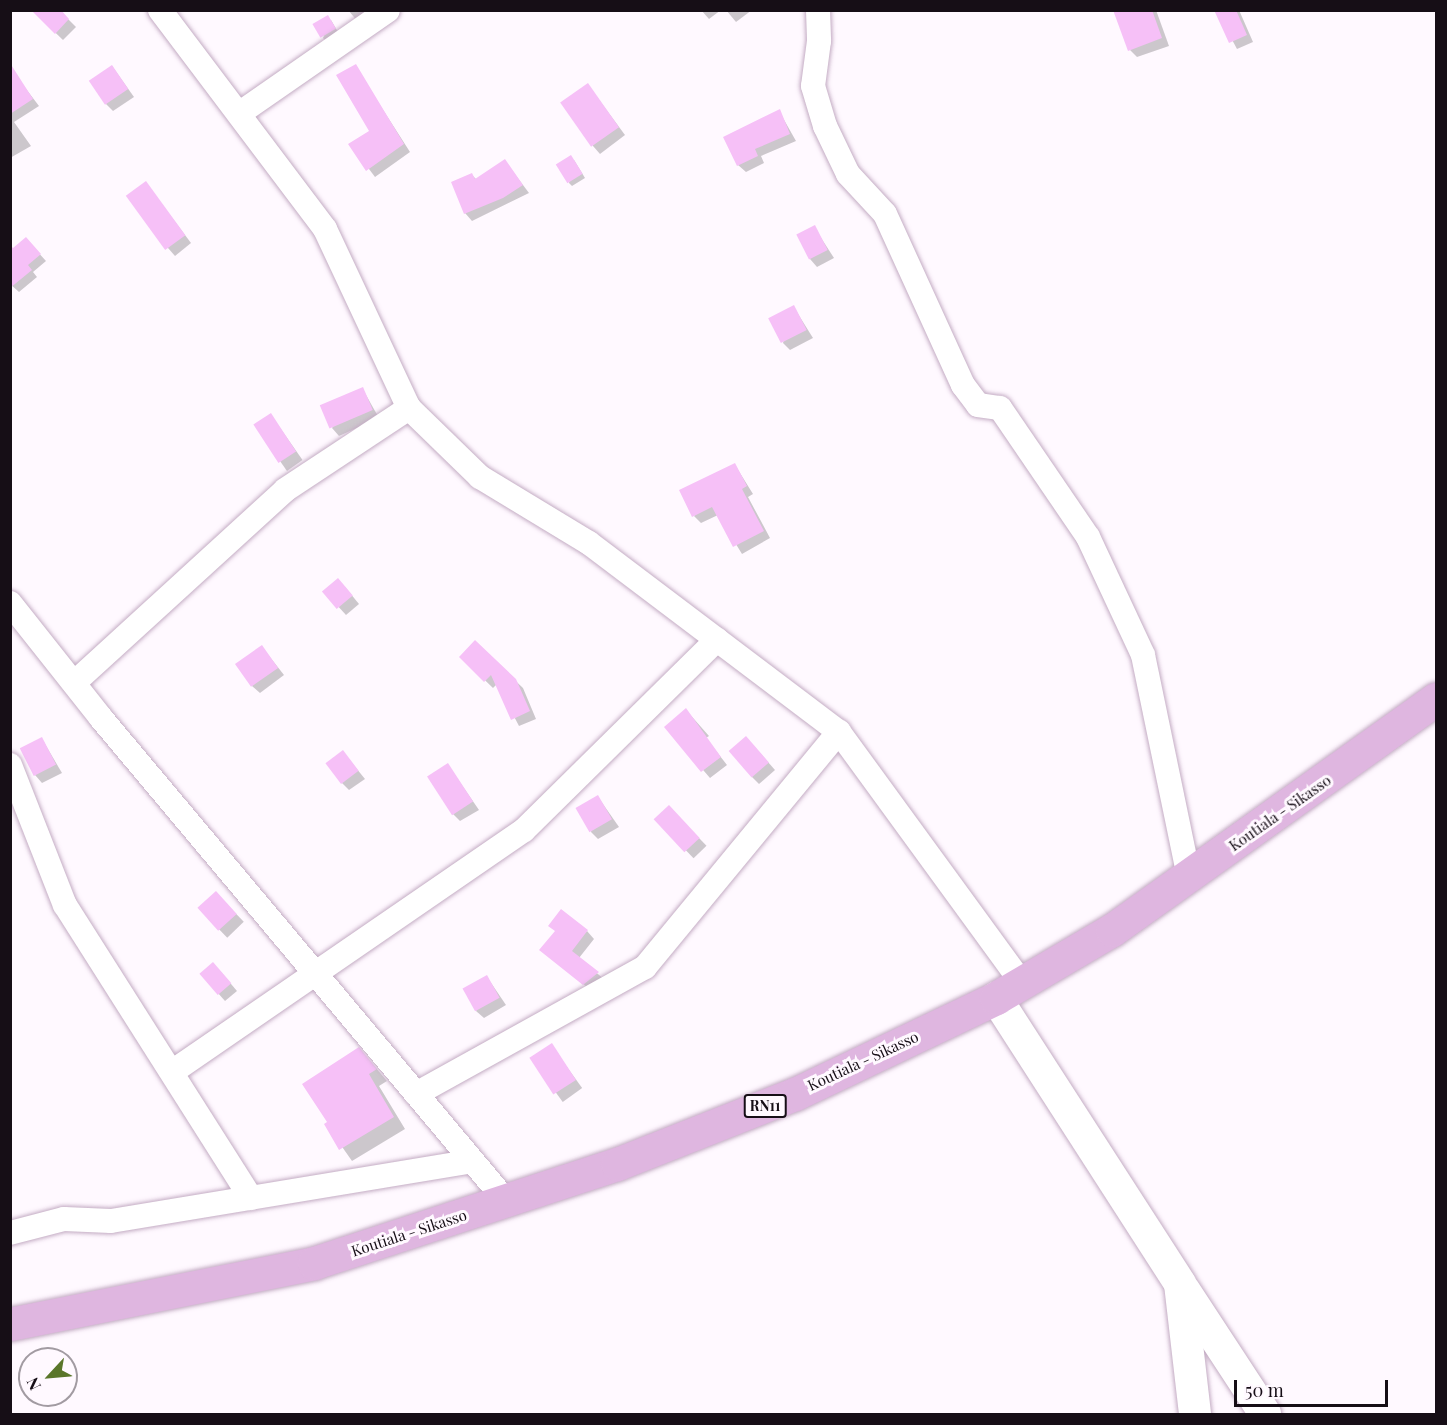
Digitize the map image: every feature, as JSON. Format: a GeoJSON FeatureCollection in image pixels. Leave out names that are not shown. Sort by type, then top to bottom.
{"type":"FeatureCollection","features":[{"type":"Feature","properties":{"kind":"main road","name":"Koutiala - Sikasso"},"geometry":{"type":"LineString","coordinates":[[10,1324],[314,1263],[507,1202],[795,1094],[1009,991],[1112,930],[1437,699]]}},
{"type":"Feature","properties":{"kind":"street"},"geometry":{"type":"LineString","coordinates":[[160,10],[240,113],[325,229],[410,408],[480,477],[588,543],[839,732],[1009,991],[1180,1284],[1265,1414]]}},
{"type":"Feature","properties":{"kind":"street"},"geometry":{"type":"LineString","coordinates":[[240,113],[388,10]]}},
{"type":"Feature","properties":{"kind":"street"},"geometry":{"type":"LineString","coordinates":[[818,10],[819,41],[813,86],[825,126],[848,174],[885,214],[963,385],[978,405],[1000,408],[1088,537],[1143,656],[1189,877]]}},
{"type":"Feature","properties":{"kind":"street"},"geometry":{"type":"LineString","coordinates":[[74,683],[285,490],[410,408]]}},
{"type":"Feature","properties":{"kind":"street"},"geometry":{"type":"LineString","coordinates":[[10,603],[315,974],[507,1202]]}},
{"type":"Feature","properties":{"kind":"street"},"geometry":{"type":"LineString","coordinates":[[172,1072],[524,830],[717,640]]}},
{"type":"Feature","properties":{"kind":"street"},"geometry":{"type":"LineString","coordinates":[[416,1094],[645,967],[839,732]]}},
{"type":"Feature","properties":{"kind":"street"},"geometry":{"type":"LineString","coordinates":[[10,765],[65,905],[252,1198]]}},
{"type":"Feature","properties":{"kind":"street"},"geometry":{"type":"LineString","coordinates":[[10,1233],[63,1219],[111,1221],[472,1161]]}},
{"type":"Feature","properties":{"kind":"street"},"geometry":{"type":"LineString","coordinates":[[1180,1284],[1196,1414]]}},
{"type":"Feature","properties":{"kind":"building"},"geometry":{"type":"Polygon","coordinates":[[[31,10],[61,10],[69,19],[55,34],[31,10]]]}},
{"type":"Feature","properties":{"kind":"building"},"geometry":{"type":"Polygon","coordinates":[[[1113,10],[1152,10],[1162,38],[1128,51],[1113,10]]]}},
{"type":"Feature","properties":{"kind":"building"},"geometry":{"type":"Polygon","coordinates":[[[1214,10],[1236,10],[1247,35],[1229,43],[1214,10]]]}},
{"type":"Feature","properties":{"kind":"building"},"geometry":{"type":"Polygon","coordinates":[[[328,15],[336,29],[320,38],[312,24],[328,15]]]}},
{"type":"Feature","properties":{"kind":"building"},"geometry":{"type":"Polygon","coordinates":[[[10,63],[33,99],[10,114],[10,63]]]}},
{"type":"Feature","properties":{"kind":"building"},"geometry":{"type":"Polygon","coordinates":[[[356,64],[404,144],[366,171],[348,144],[369,131],[336,75],[356,64]]]}},
{"type":"Feature","properties":{"kind":"building"},"geometry":{"type":"Polygon","coordinates":[[[112,65],[128,89],[105,105],[89,81],[112,65]]]}},
{"type":"Feature","properties":{"kind":"building"},"geometry":{"type":"Polygon","coordinates":[[[588,83],[619,127],[591,147],[560,103],[588,83]]]}},
{"type":"Feature","properties":{"kind":"building"},"geometry":{"type":"Polygon","coordinates":[[[780,109],[790,134],[755,149],[758,156],[737,166],[723,137],[780,109]]]}},
{"type":"Feature","properties":{"kind":"building"},"geometry":{"type":"Polygon","coordinates":[[[571,155],[583,174],[567,183],[556,165],[571,155]]]}},
{"type":"Feature","properties":{"kind":"building"},"geometry":{"type":"Polygon","coordinates":[[[505,159],[523,185],[503,198],[464,214],[451,182],[472,173],[475,179],[505,159]]]}},
{"type":"Feature","properties":{"kind":"building"},"geometry":{"type":"Polygon","coordinates":[[[146,181],[185,235],[165,250],[126,196],[146,181]]]}},
{"type":"Feature","properties":{"kind":"building"},"geometry":{"type":"Polygon","coordinates":[[[815,225],[828,250],[809,259],[796,235],[815,225]]]}},
{"type":"Feature","properties":{"kind":"building"},"geometry":{"type":"Polygon","coordinates":[[[26,237],[41,254],[28,265],[32,270],[10,288],[10,245],[13,248],[26,237]]]}},
{"type":"Feature","properties":{"kind":"building"},"geometry":{"type":"Polygon","coordinates":[[[794,305],[807,330],[781,343],[768,318],[794,305]]]}},
{"type":"Feature","properties":{"kind":"building"},"geometry":{"type":"Polygon","coordinates":[[[363,387],[373,410],[330,428],[320,405],[363,387]]]}},
{"type":"Feature","properties":{"kind":"building"},"geometry":{"type":"Polygon","coordinates":[[[271,413],[296,452],[278,463],[253,424],[271,413]]]}},
{"type":"Feature","properties":{"kind":"building"},"geometry":{"type":"Polygon","coordinates":[[[735,463],[747,486],[742,489],[764,531],[733,547],[712,507],[692,517],[679,490],[735,463]]]}},
{"type":"Feature","properties":{"kind":"building"},"geometry":{"type":"Polygon","coordinates":[[[338,578],[353,596],[337,609],[322,591],[338,578]]]}},
{"type":"Feature","properties":{"kind":"building"},"geometry":{"type":"Polygon","coordinates":[[[475,640],[516,679],[530,711],[511,720],[491,675],[484,682],[459,657],[475,640]]]}},
{"type":"Feature","properties":{"kind":"building"},"geometry":{"type":"Polygon","coordinates":[[[262,645],[278,668],[251,687],[235,664],[262,645]]]}},
{"type":"Feature","properties":{"kind":"building"},"geometry":{"type":"Polygon","coordinates":[[[686,708],[721,757],[701,772],[664,727],[686,708]]]}},
{"type":"Feature","properties":{"kind":"building"},"geometry":{"type":"Polygon","coordinates":[[[746,736],[769,762],[752,778],[729,751],[746,736]]]}},
{"type":"Feature","properties":{"kind":"building"},"geometry":{"type":"Polygon","coordinates":[[[42,737],[56,765],[34,776],[20,748],[42,737]]]}},
{"type":"Feature","properties":{"kind":"building"},"geometry":{"type":"Polygon","coordinates":[[[343,750],[359,771],[341,784],[325,763],[343,750]]]}},
{"type":"Feature","properties":{"kind":"building"},"geometry":{"type":"Polygon","coordinates":[[[448,763],[473,802],[452,815],[427,777],[448,763]]]}},
{"type":"Feature","properties":{"kind":"building"},"geometry":{"type":"Polygon","coordinates":[[[598,795],[612,819],[589,832],[575,808],[598,795]]]}},
{"type":"Feature","properties":{"kind":"building"},"geometry":{"type":"Polygon","coordinates":[[[669,805],[700,838],[684,852],[654,819],[669,805]]]}},
{"type":"Feature","properties":{"kind":"building"},"geometry":{"type":"Polygon","coordinates":[[[216,891],[237,914],[218,931],[197,908],[216,891]]]}},
{"type":"Feature","properties":{"kind":"building"},"geometry":{"type":"Polygon","coordinates":[[[561,909],[588,930],[572,951],[599,972],[583,985],[539,950],[555,931],[548,926],[561,909]]]}},
{"type":"Feature","properties":{"kind":"building"},"geometry":{"type":"Polygon","coordinates":[[[213,962],[231,983],[218,995],[199,974],[213,962]]]}},
{"type":"Feature","properties":{"kind":"building"},"geometry":{"type":"Polygon","coordinates":[[[487,975],[500,998],[475,1011],[463,989],[487,975]]]}},
{"type":"Feature","properties":{"kind":"building"},"geometry":{"type":"Polygon","coordinates":[[[552,1043],[576,1080],[553,1095],[529,1058],[552,1043]]]}},
{"type":"Feature","properties":{"kind":"building"},"geometry":{"type":"Polygon","coordinates":[[[359,1047],[377,1069],[369,1074],[394,1117],[339,1150],[324,1124],[327,1122],[302,1084],[359,1047]]]}}]}
